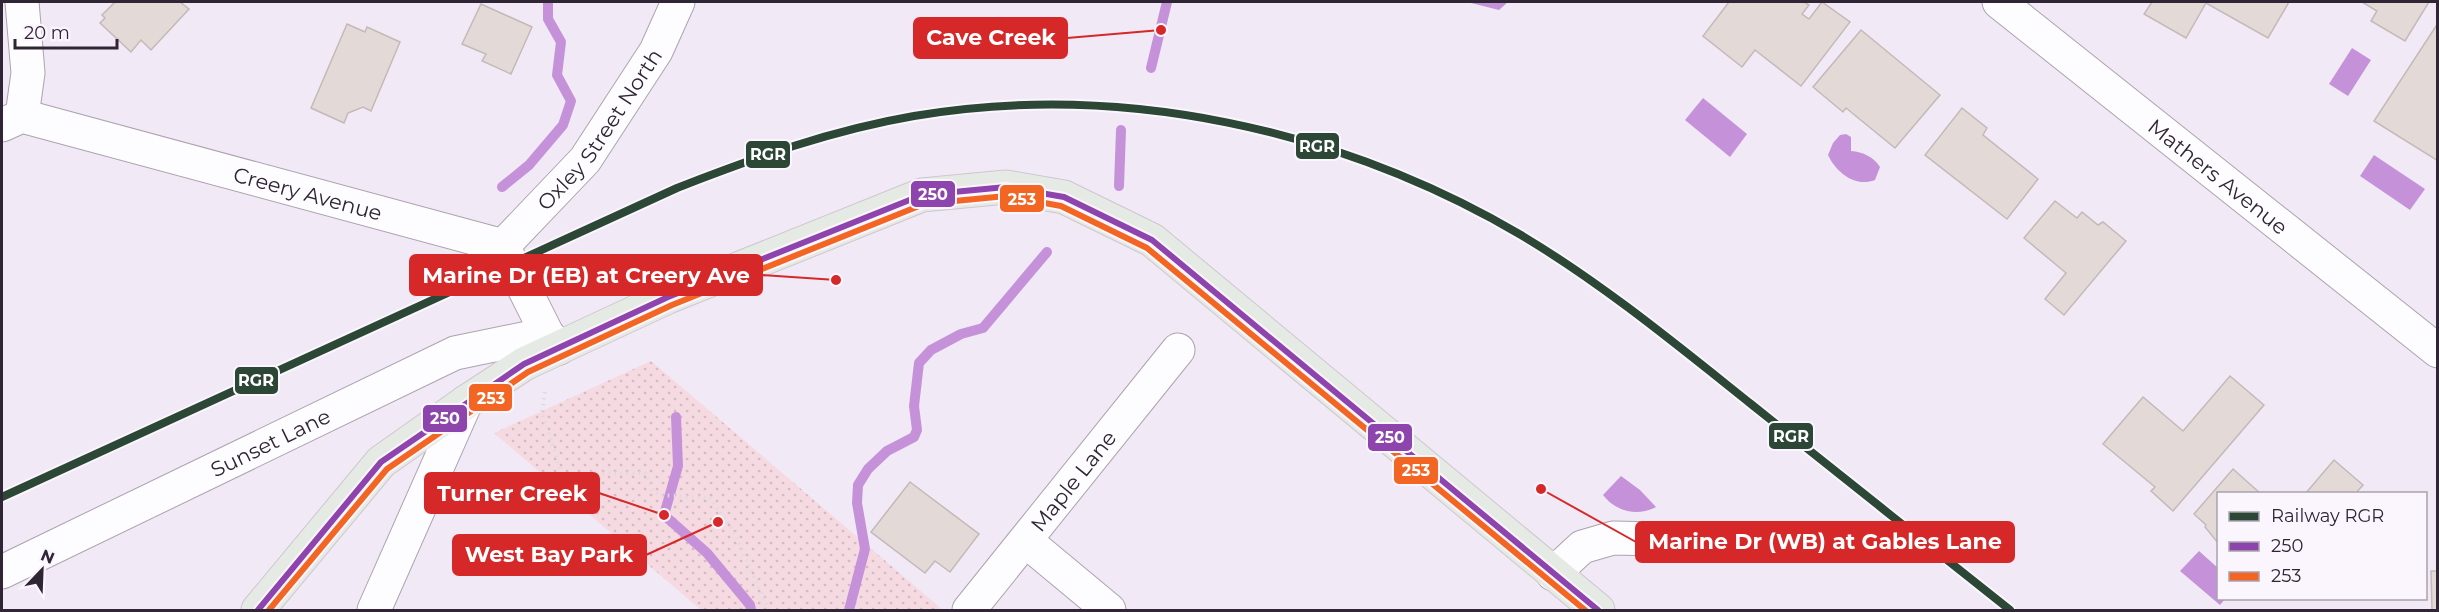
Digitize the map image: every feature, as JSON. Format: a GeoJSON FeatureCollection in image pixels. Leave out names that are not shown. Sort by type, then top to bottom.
{"type":"FeatureCollection","features":[{"type":"Feature","properties":{"kind":"main road"},"geometry":{"type":"LineString","coordinates":[[258,610],[381,462],[524,364],[553,341],[922,195],[1005,187],[1064,197],[1152,240],[1226,299],[1552,574],[1598,610]]}},
{"type":"Feature","properties":{"kind":"street"},"geometry":{"type":"LineString","coordinates":[[12,121],[28,73],[22,2]]}},
{"type":"Feature","properties":{"kind":"street","name":"Oxley Street North"},"geometry":{"type":"LineString","coordinates":[[503,246],[585,160],[656,51],[678,2]]}},
{"type":"Feature","properties":{"kind":"street","name":"Mathers Avenue"},"geometry":{"type":"LineString","coordinates":[[1999,2],[2438,351]]}},
{"type":"Feature","properties":{"kind":"street","name":"Creery Avenue"},"geometry":{"type":"LineString","coordinates":[[12,121],[503,246]]}},
{"type":"Feature","properties":{"kind":"street"},"geometry":{"type":"LineString","coordinates":[[503,246],[553,341]]}},
{"type":"Feature","properties":{"kind":"street","name":"Sunset Lane"},"geometry":{"type":"LineString","coordinates":[[2,572],[455,353],[553,341]]}},
{"type":"Feature","properties":{"kind":"street","name":"Maple Lane"},"geometry":{"type":"LineString","coordinates":[[969,610],[1026,542],[1178,350]]}},
{"type":"Feature","properties":{"kind":"street"},"geometry":{"type":"LineString","coordinates":[[374,610],[466,402]]}},
{"type":"Feature","properties":{"kind":"street"},"geometry":{"type":"LineString","coordinates":[[1552,574],[1582,547],[1613,538],[1850,543]]}},
{"type":"Feature","properties":{"kind":"street"},"geometry":{"type":"LineString","coordinates":[[1026,542],[1109,610]]}},
{"type":"Feature","properties":{"kind":"path"},"geometry":{"type":"LineString","coordinates":[[544,402],[542,413],[562,474],[645,472],[652,490],[660,495],[710,498],[734,532],[769,610]]}},
{"type":"Feature","properties":{"kind":"shaded area"},"geometry":{"type":"Polygon","coordinates":[[[1467,2],[1508,2],[1499,10],[1467,2]]]}},
{"type":"Feature","properties":{"kind":"shaded area"},"geometry":{"type":"Polygon","coordinates":[[[2352,48],[2371,60],[2348,96],[2329,84],[2352,48]]]}},
{"type":"Feature","properties":{"kind":"shaded area"},"geometry":{"type":"Polygon","coordinates":[[[1703,98],[1747,134],[1730,157],[1685,120],[1703,98]]]}},
{"type":"Feature","properties":{"kind":"shaded area"},"geometry":{"type":"Polygon","coordinates":[[[1846,134],[1851,137],[1851,151],[1868,156],[1880,167],[1875,180],[1860,182],[1853,180],[1831,161],[1828,155],[1833,143],[1840,135],[1846,134]]]}},
{"type":"Feature","properties":{"kind":"shaded area"},"geometry":{"type":"Polygon","coordinates":[[[2374,155],[2425,189],[2410,210],[2360,176],[2374,155]]]}},
{"type":"Feature","properties":{"kind":"shaded area"},"geometry":{"type":"Polygon","coordinates":[[[651,361],[943,610],[701,610],[494,433],[651,361]]]}},
{"type":"Feature","properties":{"kind":"shaded area"},"geometry":{"type":"Polygon","coordinates":[[[1621,476],[1640,490],[1656,507],[1634,512],[1627,511],[1608,501],[1603,495],[1621,476]]]}},
{"type":"Feature","properties":{"kind":"shaded area"},"geometry":{"type":"Polygon","coordinates":[[[2199,551],[2217,567],[2217,600],[2224,600],[2220,605],[2180,571],[2199,551]]]}},
{"type":"Feature","properties":{"kind":"building"},"geometry":{"type":"Polygon","coordinates":[[[115,2],[180,2],[189,9],[151,50],[141,40],[131,52],[100,23],[105,18],[102,15],[115,2]]]}},
{"type":"Feature","properties":{"kind":"building"},"geometry":{"type":"Polygon","coordinates":[[[1729,2],[1804,2],[1809,5],[1802,14],[1809,19],[1822,2],[1850,22],[1801,86],[1755,50],[1742,67],[1703,36],[1729,2]]]}},
{"type":"Feature","properties":{"kind":"building"},"geometry":{"type":"Polygon","coordinates":[[[2152,2],[2289,2],[2268,38],[2206,3],[2186,38],[2144,14],[2152,2]]]}},
{"type":"Feature","properties":{"kind":"building"},"geometry":{"type":"Polygon","coordinates":[[[2362,2],[2429,2],[2405,41],[2371,21],[2377,11],[2362,2]]]}},
{"type":"Feature","properties":{"kind":"building"},"geometry":{"type":"Polygon","coordinates":[[[481,4],[532,27],[511,74],[482,61],[486,54],[462,44],[481,4]]]}},
{"type":"Feature","properties":{"kind":"building"},"geometry":{"type":"Polygon","coordinates":[[[2438,23],[2438,161],[2374,121],[2438,23]]]}},
{"type":"Feature","properties":{"kind":"building"},"geometry":{"type":"Polygon","coordinates":[[[347,24],[365,32],[367,27],[400,42],[371,111],[363,107],[348,113],[344,123],[311,108],[347,24]]]}},
{"type":"Feature","properties":{"kind":"building"},"geometry":{"type":"Polygon","coordinates":[[[1861,30],[1940,95],[1895,148],[1846,108],[1843,112],[1813,87],[1861,30]]]}},
{"type":"Feature","properties":{"kind":"building"},"geometry":{"type":"Polygon","coordinates":[[[1962,108],[1987,128],[1983,135],[2038,179],[2007,219],[1925,155],[1962,108]]]}},
{"type":"Feature","properties":{"kind":"building"},"geometry":{"type":"Polygon","coordinates":[[[2055,201],[2077,218],[2082,212],[2098,225],[2103,222],[2126,241],[2064,315],[2045,299],[2066,273],[2024,238],[2055,201]]]}},
{"type":"Feature","properties":{"kind":"building"},"geometry":{"type":"Polygon","coordinates":[[[2230,376],[2264,405],[2173,511],[2151,491],[2155,487],[2103,444],[2143,397],[2183,431],[2230,376]]]}},
{"type":"Feature","properties":{"kind":"building"},"geometry":{"type":"Polygon","coordinates":[[[2334,460],[2363,485],[2357,492],[2307,492],[2334,460]]]}},
{"type":"Feature","properties":{"kind":"building"},"geometry":{"type":"Polygon","coordinates":[[[2233,469],[2259,492],[2217,492],[2217,542],[2205,527],[2206,525],[2194,514],[2233,469]]]}},
{"type":"Feature","properties":{"kind":"building"},"geometry":{"type":"Polygon","coordinates":[[[910,482],[979,534],[950,572],[935,561],[925,573],[871,532],[910,482]]]}},
{"type":"Feature","properties":{"kind":"building"},"geometry":{"type":"Polygon","coordinates":[[[2431,571],[2438,571],[2438,610],[2432,610],[2431,571]]]}},
{"type":"Feature","properties":{"kind":"waterway"},"geometry":{"type":"LineString","coordinates":[[502,187],[529,165],[563,125],[571,101],[557,75],[561,42],[548,19],[548,2]]}},
{"type":"Feature","properties":{"kind":"waterway"},"geometry":{"type":"LineString","coordinates":[[1151,68],[1167,2]]}},
{"type":"Feature","properties":{"kind":"waterway"},"geometry":{"type":"LineString","coordinates":[[1119,186],[1121,130]]}},
{"type":"Feature","properties":{"kind":"waterway"},"geometry":{"type":"LineString","coordinates":[[849,610],[865,549],[857,503],[858,485],[868,469],[887,451],[914,437],[917,430],[914,406],[919,363],[931,350],[961,334],[983,328],[1047,252]]}},
{"type":"Feature","properties":{"kind":"waterway"},"geometry":{"type":"LineString","coordinates":[[676,417],[678,466],[664,515],[707,553],[750,605],[751,610]]}},
{"type":"Feature","properties":{"kind":"rail line","name":"RGR"},"geometry":{"type":"LineString","coordinates":[[2,497],[677,188],[735,166],[823,137],[914,116],[992,107],[1071,105],[1150,110],[1228,123],[1304,142],[1379,167],[1451,198],[1521,235],[1581,274],[1639,316],[2010,610]]}},
{"type":"Feature","properties":{"kind":"transit line","name":"250"},"geometry":{"type":"LineString","coordinates":[[258,610],[381,462],[524,364],[668,297],[922,195],[1006,187],[1064,197],[1152,240],[1598,610]]}},
{"type":"Feature","properties":{"kind":"transit line","name":"253"},"geometry":{"type":"LineString","coordinates":[[269,610],[387,469],[528,372],[672,305],[924,204],[1006,196],[1061,206],[1147,248],[1585,610]]}},
{"type":"Feature","properties":{"kind":"place","name":"Cave Creek"},"geometry":{"type":"Point","coordinates":[1161,30]}},
{"type":"Feature","properties":{"kind":"place","name":"Marine Dr (EB) at Creery Ave"},"geometry":{"type":"Point","coordinates":[836,280]}},
{"type":"Feature","properties":{"kind":"place","name":"Marine Dr (WB) at Gables Lane"},"geometry":{"type":"Point","coordinates":[1541,489]}},
{"type":"Feature","properties":{"kind":"place","name":"Turner Creek"},"geometry":{"type":"Point","coordinates":[664,515]}},
{"type":"Feature","properties":{"kind":"place","name":"West Bay Park"},"geometry":{"type":"Point","coordinates":[718,522]}}]}
